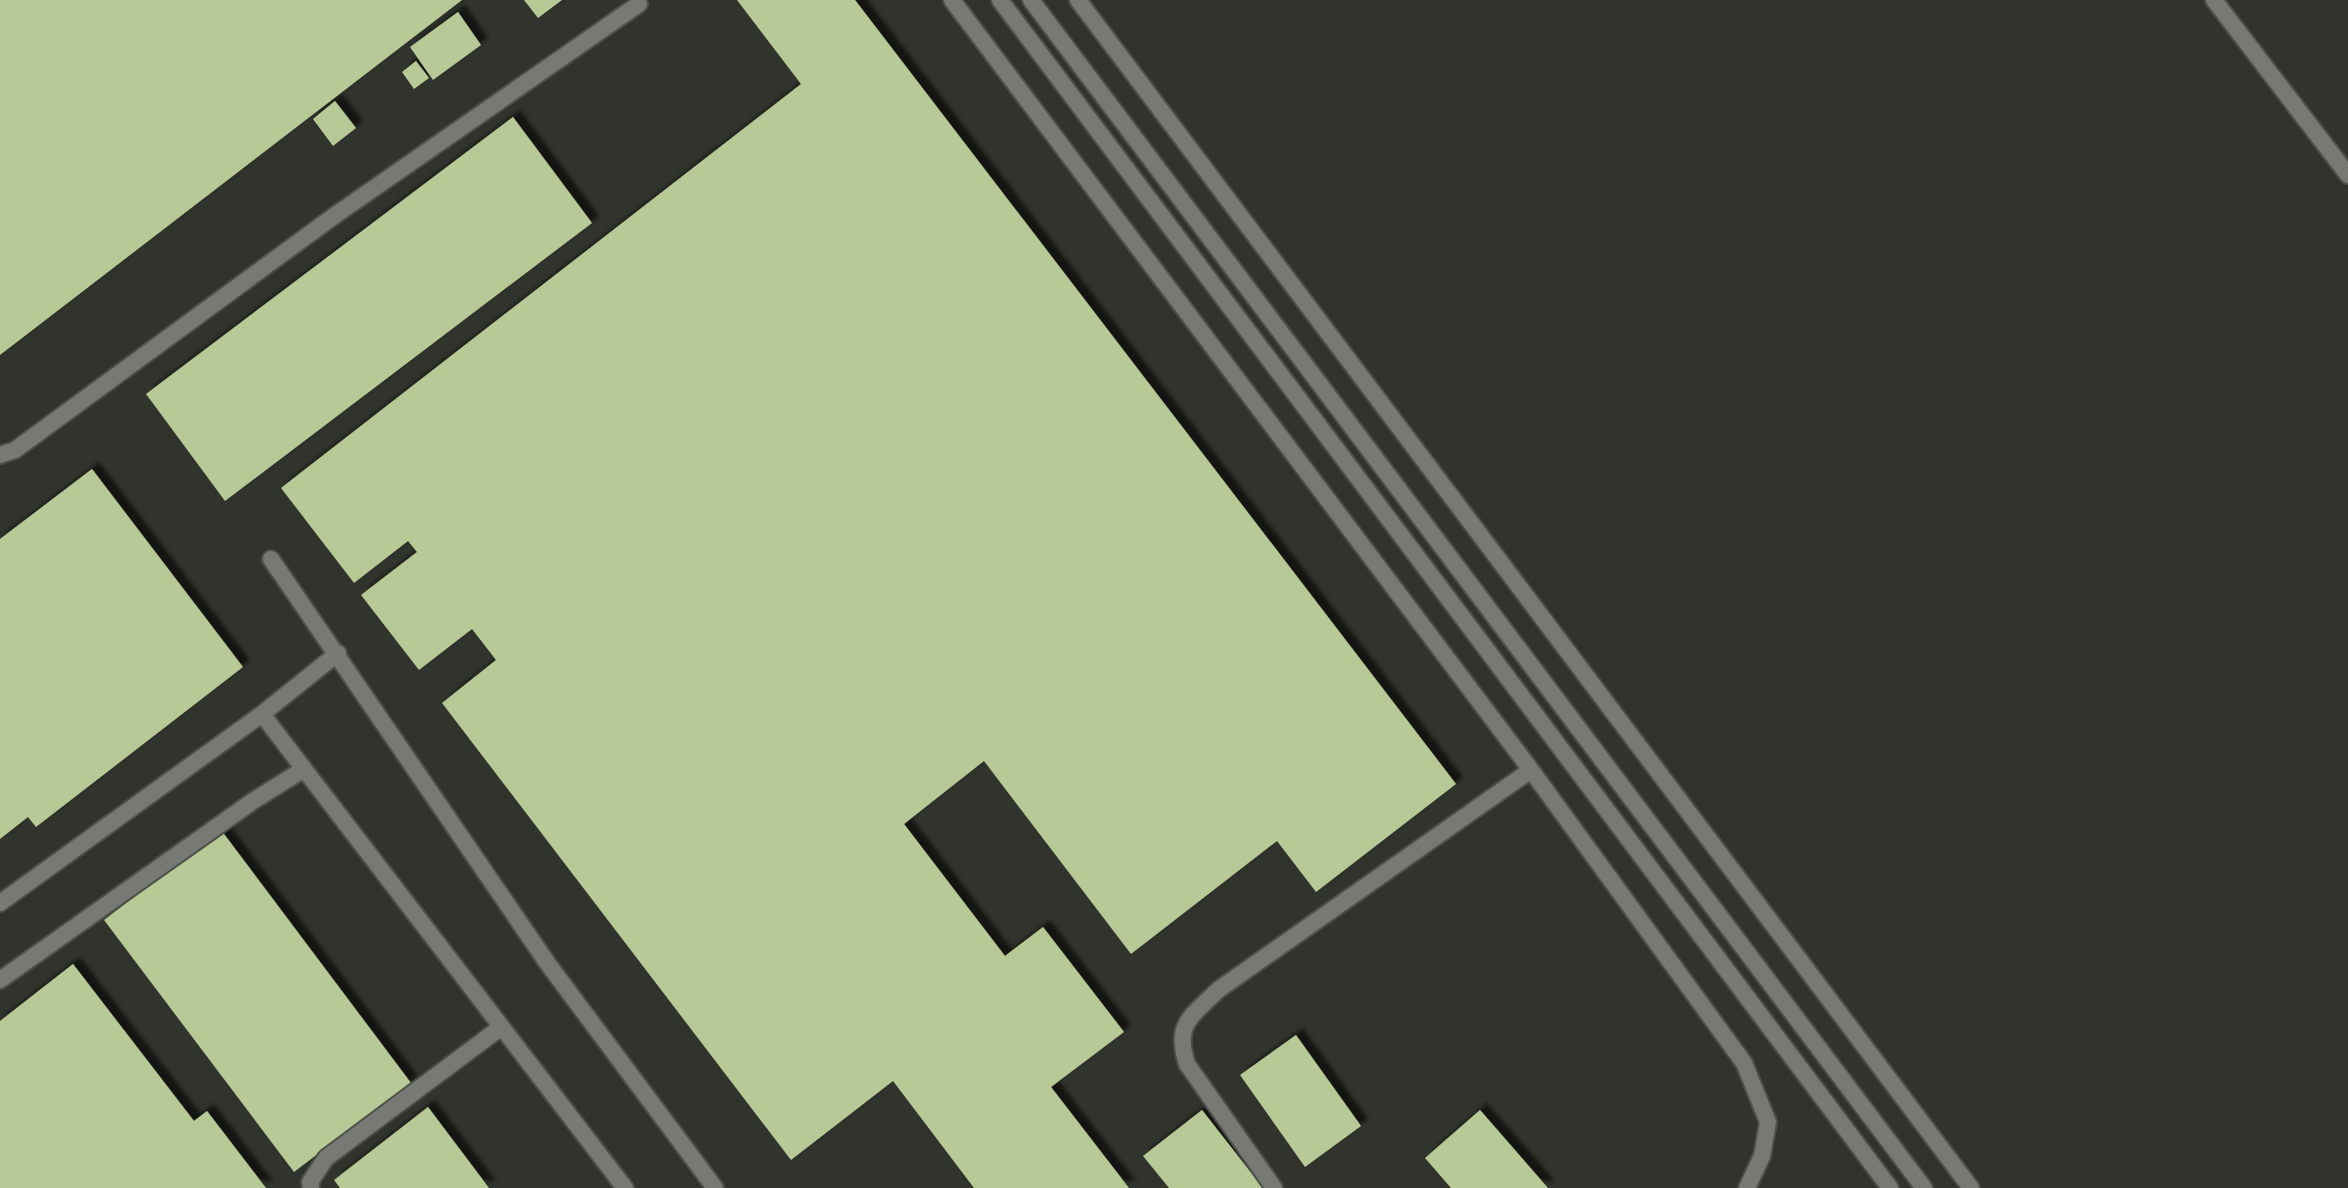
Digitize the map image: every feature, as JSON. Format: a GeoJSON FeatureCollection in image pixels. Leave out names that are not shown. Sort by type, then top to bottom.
{"type":"FeatureCollection","features":[{"type":"Feature","properties":{"kind":"street"},"geometry":{"type":"LineString","coordinates":[[952,0],[1531,770],[1744,1063],[1768,1122],[1762,1156],[1747,1188]]}},
{"type":"Feature","properties":{"kind":"street"},"geometry":{"type":"LineString","coordinates":[[1000,0],[1890,1188]]}},
{"type":"Feature","properties":{"kind":"street"},"geometry":{"type":"LineString","coordinates":[[1031,0],[1924,1188]]}},
{"type":"Feature","properties":{"kind":"street"},"geometry":{"type":"LineString","coordinates":[[1078,0],[1971,1188]]}},
{"type":"Feature","properties":{"kind":"street"},"geometry":{"type":"LineString","coordinates":[[2214,0],[2348,175]]}},
{"type":"Feature","properties":{"kind":"street"},"geometry":{"type":"LineString","coordinates":[[0,455],[15,450],[334,216],[639,4]]}},
{"type":"Feature","properties":{"kind":"street"},"geometry":{"type":"LineString","coordinates":[[271,559],[548,964],[715,1188]]}},
{"type":"Feature","properties":{"kind":"street"},"geometry":{"type":"LineString","coordinates":[[0,903],[262,714],[338,653]]}},
{"type":"Feature","properties":{"kind":"street"},"geometry":{"type":"LineString","coordinates":[[262,714],[625,1188]]}},
{"type":"Feature","properties":{"kind":"street"},"geometry":{"type":"LineString","coordinates":[[0,980],[253,801],[304,769]]}},
{"type":"Feature","properties":{"kind":"street"},"geometry":{"type":"LineString","coordinates":[[1274,1188],[1187,1064],[1179,1040],[1186,1022],[1218,990],[1531,770]]}},
{"type":"Feature","properties":{"kind":"street"},"geometry":{"type":"LineString","coordinates":[[311,1188],[310,1182],[326,1158],[500,1028]]}},
{"type":"Feature","properties":{"kind":"building"},"geometry":{"type":"Polygon","coordinates":[[[0,0],[462,0],[0,355],[0,0]]]}},
{"type":"Feature","properties":{"kind":"building"},"geometry":{"type":"Polygon","coordinates":[[[524,0],[562,0],[538,18],[524,0]]]}},
{"type":"Feature","properties":{"kind":"building"},"geometry":{"type":"Polygon","coordinates":[[[737,0],[855,0],[1456,784],[1316,892],[1277,841],[1131,954],[984,761],[904,824],[1005,956],[1043,927],[1124,1032],[1051,1087],[1129,1188],[974,1188],[893,1081],[791,1160],[442,703],[496,660],[472,629],[419,670],[361,595],[417,552],[408,541],[354,583],[281,488],[801,84],[737,0]]]}},
{"type":"Feature","properties":{"kind":"building"},"geometry":{"type":"Polygon","coordinates":[[[458,12],[481,45],[433,80],[410,47],[458,12]]]}},
{"type":"Feature","properties":{"kind":"building"},"geometry":{"type":"Polygon","coordinates":[[[416,61],[429,78],[414,89],[402,72],[416,61]]]}},
{"type":"Feature","properties":{"kind":"building"},"geometry":{"type":"Polygon","coordinates":[[[335,101],[356,128],[333,146],[313,119],[335,101]]]}},
{"type":"Feature","properties":{"kind":"building"},"geometry":{"type":"Polygon","coordinates":[[[513,117],[592,223],[225,501],[146,394],[513,117]]]}},
{"type":"Feature","properties":{"kind":"building"},"geometry":{"type":"Polygon","coordinates":[[[92,469],[243,667],[36,827],[28,817],[0,839],[0,539],[92,469]]]}},
{"type":"Feature","properties":{"kind":"building"},"geometry":{"type":"Polygon","coordinates":[[[221,830],[411,1083],[294,1172],[104,920],[221,830]]]}},
{"type":"Feature","properties":{"kind":"building"},"geometry":{"type":"Polygon","coordinates":[[[73,964],[194,1121],[207,1111],[266,1188],[0,1188],[0,1021],[73,964]]]}},
{"type":"Feature","properties":{"kind":"building"},"geometry":{"type":"Polygon","coordinates":[[[1296,1035],[1361,1126],[1305,1167],[1240,1075],[1296,1035]]]}},
{"type":"Feature","properties":{"kind":"building"},"geometry":{"type":"Polygon","coordinates":[[[428,1107],[489,1188],[340,1188],[334,1180],[428,1107]]]}},
{"type":"Feature","properties":{"kind":"building"},"geometry":{"type":"Polygon","coordinates":[[[1202,1110],[1263,1188],[1169,1188],[1143,1156],[1202,1110]]]}},
{"type":"Feature","properties":{"kind":"building"},"geometry":{"type":"Polygon","coordinates":[[[1480,1110],[1548,1188],[1451,1188],[1425,1158],[1480,1110]]]}}]}
